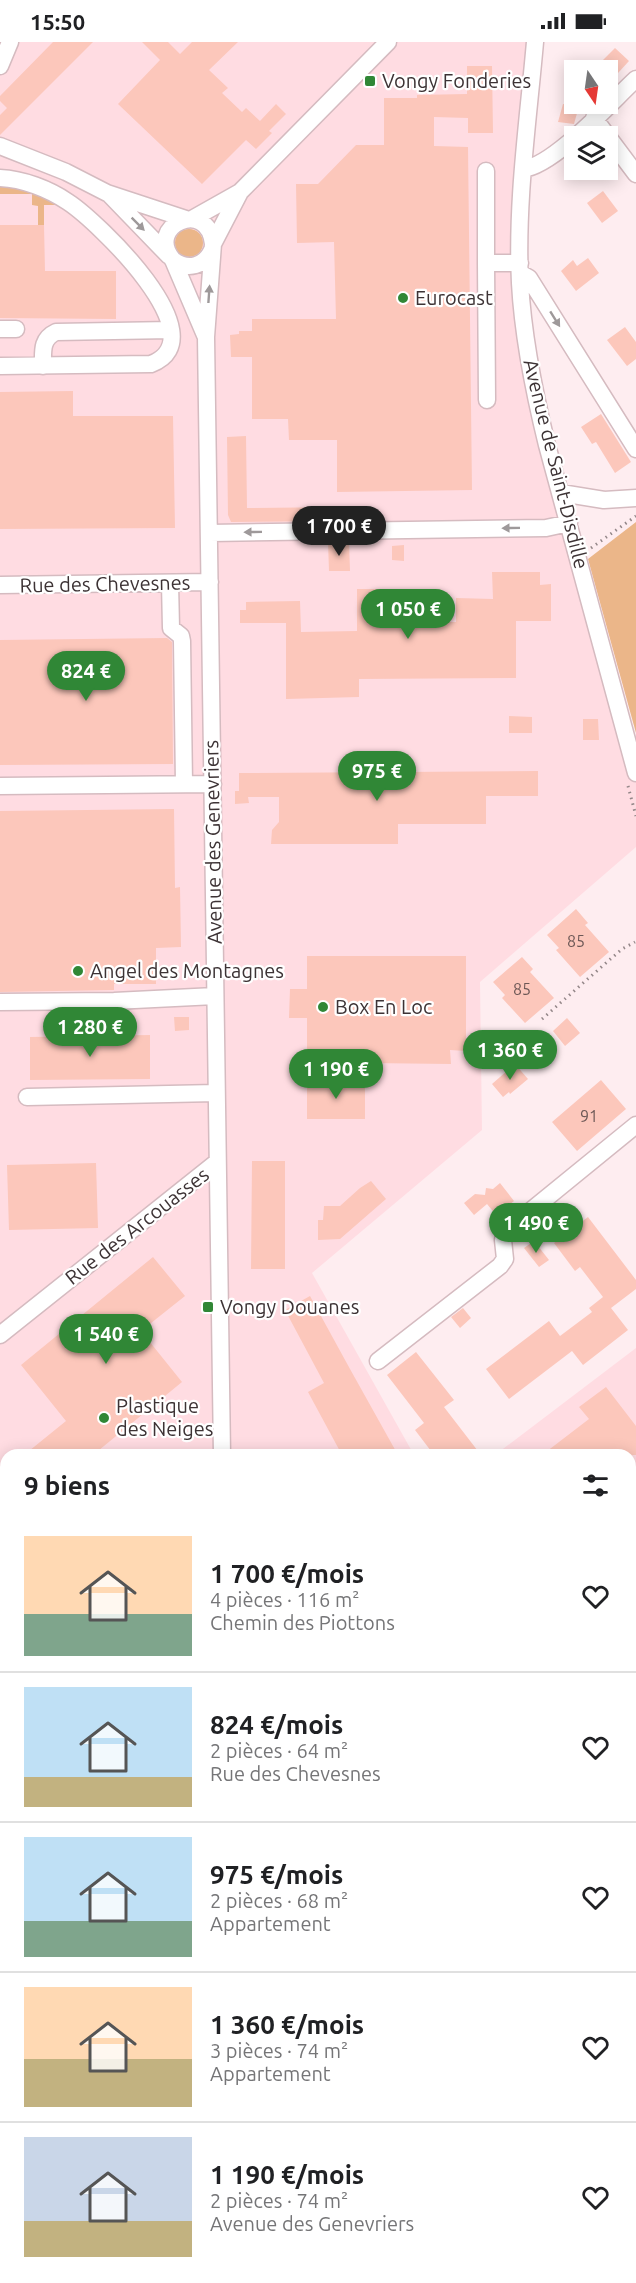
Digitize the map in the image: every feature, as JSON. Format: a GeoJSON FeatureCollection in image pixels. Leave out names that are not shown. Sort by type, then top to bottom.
{"type":"FeatureCollection","features":[{"type":"Feature","properties":{"kind":"street"},"geometry":{"type":"LineString","coordinates":[[0,66],[10,42]]}},
{"type":"Feature","properties":{"kind":"street","name":"Avenue des Genevriers"},"geometry":{"type":"LineString","coordinates":[[206,337],[166,246],[166,236],[176,223],[189,219],[240,192],[388,42]]}},
{"type":"Feature","properties":{"kind":"street","name":"Avenue de Saint-Disdille"},"geometry":{"type":"LineString","coordinates":[[535,42],[523,169],[520,268],[524,329],[535,394],[636,773]]}},
{"type":"Feature","properties":{"kind":"street"},"geometry":{"type":"LineString","coordinates":[[523,169],[539,165],[552,157],[636,79]]}},
{"type":"Feature","properties":{"kind":"street"},"geometry":{"type":"LineString","coordinates":[[594,118],[636,174]]}},
{"type":"Feature","properties":{"kind":"street"},"geometry":{"type":"LineString","coordinates":[[0,146],[66,172],[107,193],[205,225],[212,237],[212,247]]}},
{"type":"Feature","properties":{"kind":"street"},"geometry":{"type":"LineString","coordinates":[[486,171],[487,400]]}},
{"type":"Feature","properties":{"kind":"street"},"geometry":{"type":"LineString","coordinates":[[0,178],[20,180],[60,197],[96,223],[136,266],[158,299],[171,330],[172,339],[169,350],[162,359],[152,364],[0,366]]}},
{"type":"Feature","properties":{"kind":"street","name":"Avenue des Genevriers"},"geometry":{"type":"LineString","coordinates":[[171,258],[188,266],[198,265],[207,259],[240,192]]}},
{"type":"Feature","properties":{"kind":"street"},"geometry":{"type":"LineString","coordinates":[[107,193],[171,258]]}},
{"type":"Feature","properties":{"kind":"street","name":"Avenue des Genevriers"},"geometry":{"type":"LineString","coordinates":[[212,247],[206,337],[222,1449]]}},
{"type":"Feature","properties":{"kind":"street"},"geometry":{"type":"LineString","coordinates":[[486,263],[520,268],[529,278],[636,449]]}},
{"type":"Feature","properties":{"kind":"street"},"geometry":{"type":"LineString","coordinates":[[43,366],[43,344],[48,336],[56,332],[171,330]]}},
{"type":"Feature","properties":{"kind":"street"},"geometry":{"type":"LineString","coordinates":[[561,494],[604,500],[636,498]]}},
{"type":"Feature","properties":{"kind":"street"},"geometry":{"type":"LineString","coordinates":[[210,533],[552,528],[569,523]]}},
{"type":"Feature","properties":{"kind":"street","name":"Rue des Chevesnes"},"geometry":{"type":"LineString","coordinates":[[0,585],[210,582]]}},
{"type":"Feature","properties":{"kind":"street"},"geometry":{"type":"LineString","coordinates":[[170,583],[171,628],[181,636],[182,641],[184,784]]}},
{"type":"Feature","properties":{"kind":"street"},"geometry":{"type":"LineString","coordinates":[[0,786],[213,784]]}},
{"type":"Feature","properties":{"kind":"street"},"geometry":{"type":"LineString","coordinates":[[0,1002],[114,1001],[215,996]]}},
{"type":"Feature","properties":{"kind":"street"},"geometry":{"type":"LineString","coordinates":[[27,1097],[216,1093]]}},
{"type":"Feature","properties":{"kind":"street"},"geometry":{"type":"LineString","coordinates":[[378,1361],[503,1263],[506,1255],[504,1237],[507,1231],[636,1125]]}},
{"type":"Feature","properties":{"kind":"street","name":"Rue des Arcouasses"},"geometry":{"type":"LineString","coordinates":[[0,1335],[217,1162]]}},
{"type":"Feature","properties":{"kind":"path"},"geometry":{"type":"LineString","coordinates":[[579,558],[636,516]]}},
{"type":"Feature","properties":{"kind":"path"},"geometry":{"type":"LineString","coordinates":[[542,1019],[622,949],[635,942]]}},
{"type":"Feature","properties":{"kind":"shaded area"},"geometry":{"type":"Polygon","coordinates":[[[0,42],[535,42],[523,312],[636,773],[636,847],[480,982],[482,1130],[312,1273],[411,1449],[0,1449],[0,42]]]}},
{"type":"Feature","properties":{"kind":"shaded area"},"geometry":{"type":"Polygon","coordinates":[[[0,183],[10,183],[62,205],[44,205],[44,225],[38,225],[38,206],[32,205],[32,194],[0,194],[0,183]]]}},
{"type":"Feature","properties":{"kind":"shaded area"},"geometry":{"type":"Polygon","coordinates":[[[189,229],[199,233],[203,243],[199,253],[189,257],[179,253],[175,243],[179,233],[189,229]]]}},
{"type":"Feature","properties":{"kind":"shaded area"},"geometry":{"type":"Polygon","coordinates":[[[636,522],[636,733],[588,559],[636,522]]]}},
{"type":"Feature","properties":{"kind":"shaded area"},"geometry":{"type":"Polygon","coordinates":[[[636,1348],[636,1449],[503,1449],[636,1348]]]}},
{"type":"Feature","properties":{"kind":"building"},"geometry":{"type":"Polygon","coordinates":[[[53,42],[93,42],[0,135],[0,115],[7,108],[0,101],[0,96],[53,42]]]}},
{"type":"Feature","properties":{"kind":"building"},"geometry":{"type":"Polygon","coordinates":[[[142,42],[168,42],[180,54],[192,42],[238,42],[209,70],[228,88],[222,93],[242,112],[246,108],[260,121],[276,104],[286,114],[269,131],[272,133],[256,149],[246,140],[202,184],[118,104],[160,60],[142,42]]]}},
{"type":"Feature","properties":{"kind":"building"},"geometry":{"type":"Polygon","coordinates":[[[615,48],[629,61],[618,73],[618,60],[603,60],[615,48]]]}},
{"type":"Feature","properties":{"kind":"building","name":"Eurocast"},"geometry":{"type":"Polygon","coordinates":[[[467,66],[492,66],[493,133],[468,133],[468,118],[434,117],[434,146],[468,147],[472,490],[337,492],[337,440],[289,440],[288,419],[252,419],[252,357],[231,357],[230,335],[239,334],[239,331],[252,331],[252,319],[336,319],[334,242],[297,243],[296,184],[318,184],[356,145],[384,145],[384,98],[467,94],[467,66]]]}},
{"type":"Feature","properties":{"kind":"building"},"geometry":{"type":"Polygon","coordinates":[[[563,104],[564,114],[577,114],[574,124],[558,122],[563,104]]]}},
{"type":"Feature","properties":{"kind":"building"},"geometry":{"type":"Polygon","coordinates":[[[603,191],[618,211],[602,223],[587,203],[603,191]]]}},
{"type":"Feature","properties":{"kind":"building"},"geometry":{"type":"Polygon","coordinates":[[[0,225],[44,225],[45,271],[116,271],[116,319],[0,318],[0,225]]]}},
{"type":"Feature","properties":{"kind":"building"},"geometry":{"type":"Polygon","coordinates":[[[588,258],[599,273],[576,291],[561,271],[573,260],[577,266],[588,258]]]}},
{"type":"Feature","properties":{"kind":"building"},"geometry":{"type":"Polygon","coordinates":[[[625,327],[636,342],[636,359],[627,366],[607,340],[625,327]]]}},
{"type":"Feature","properties":{"kind":"building"},"geometry":{"type":"Polygon","coordinates":[[[73,391],[73,416],[173,416],[175,528],[0,529],[0,392],[73,391]]]}},
{"type":"Feature","properties":{"kind":"building"},"geometry":{"type":"Polygon","coordinates":[[[601,414],[631,462],[615,473],[596,442],[592,444],[581,427],[601,414]]]}},
{"type":"Feature","properties":{"kind":"building"},"geometry":{"type":"Polygon","coordinates":[[[246,436],[247,508],[342,507],[342,521],[231,522],[228,515],[227,437],[246,436]]]}},
{"type":"Feature","properties":{"kind":"building"},"geometry":{"type":"Polygon","coordinates":[[[328,542],[349,542],[350,571],[329,571],[328,542]]]}},
{"type":"Feature","properties":{"kind":"building"},"geometry":{"type":"Polygon","coordinates":[[[404,545],[404,561],[392,560],[392,546],[404,545]]]}},
{"type":"Feature","properties":{"kind":"building"},"geometry":{"type":"Polygon","coordinates":[[[492,572],[540,572],[540,585],[551,584],[551,621],[516,621],[516,678],[359,679],[359,697],[286,699],[286,623],[240,623],[240,610],[246,610],[246,602],[300,601],[301,632],[357,631],[357,589],[380,589],[380,622],[456,622],[456,598],[493,599],[492,572]]]}},
{"type":"Feature","properties":{"kind":"building"},"geometry":{"type":"Polygon","coordinates":[[[167,638],[172,642],[173,764],[0,765],[0,640],[167,638]]]}},
{"type":"Feature","properties":{"kind":"building"},"geometry":{"type":"Polygon","coordinates":[[[509,716],[532,717],[532,733],[509,733],[509,716]]]}},
{"type":"Feature","properties":{"kind":"building"},"geometry":{"type":"Polygon","coordinates":[[[583,719],[598,719],[599,740],[583,740],[583,719]]]}},
{"type":"Feature","properties":{"kind":"building"},"geometry":{"type":"Polygon","coordinates":[[[538,771],[538,796],[486,796],[486,824],[398,824],[398,844],[271,844],[272,830],[279,822],[279,797],[248,797],[249,803],[235,804],[235,791],[239,791],[239,773],[538,771]]]}},
{"type":"Feature","properties":{"kind":"building"},"geometry":{"type":"Polygon","coordinates":[[[174,809],[175,888],[180,887],[181,947],[156,948],[156,984],[114,984],[114,990],[0,992],[0,811],[174,809]]]}},
{"type":"Feature","properties":{"kind":"building"},"geometry":{"type":"Polygon","coordinates":[[[576,909],[588,923],[585,925],[609,952],[580,977],[556,950],[559,948],[547,935],[576,909]]]}},
{"type":"Feature","properties":{"kind":"building"},"geometry":{"type":"Polygon","coordinates":[[[307,956],[466,956],[466,1051],[450,1050],[451,1064],[368,1063],[368,1051],[307,1051],[307,1018],[289,1018],[290,989],[307,989],[307,956]]]}},
{"type":"Feature","properties":{"kind":"building"},"geometry":{"type":"Polygon","coordinates":[[[522,957],[533,969],[530,972],[554,998],[525,1023],[502,998],[505,995],[493,982],[522,957]]]}},
{"type":"Feature","properties":{"kind":"building"},"geometry":{"type":"Polygon","coordinates":[[[174,1017],[189,1017],[189,1030],[175,1031],[174,1017]]]}},
{"type":"Feature","properties":{"kind":"building"},"geometry":{"type":"Polygon","coordinates":[[[567,1018],[580,1033],[565,1046],[553,1031],[567,1018]]]}},
{"type":"Feature","properties":{"kind":"building"},"geometry":{"type":"Polygon","coordinates":[[[150,1035],[150,1079],[30,1080],[30,1037],[150,1035]]]}},
{"type":"Feature","properties":{"kind":"building"},"geometry":{"type":"Polygon","coordinates":[[[515,1064],[528,1079],[503,1097],[492,1084],[515,1064]]]}},
{"type":"Feature","properties":{"kind":"building"},"geometry":{"type":"Polygon","coordinates":[[[601,1080],[626,1109],[577,1151],[552,1122],[601,1080]]]}},
{"type":"Feature","properties":{"kind":"building"},"geometry":{"type":"Polygon","coordinates":[[[365,1081],[365,1119],[307,1119],[307,1082],[365,1081]]]}},
{"type":"Feature","properties":{"kind":"building"},"geometry":{"type":"Polygon","coordinates":[[[252,1161],[285,1161],[285,1269],[251,1269],[252,1161]]]}},
{"type":"Feature","properties":{"kind":"building"},"geometry":{"type":"Polygon","coordinates":[[[96,1163],[98,1228],[9,1230],[7,1165],[96,1163]]]}},
{"type":"Feature","properties":{"kind":"building"},"geometry":{"type":"Polygon","coordinates":[[[371,1181],[386,1199],[340,1239],[318,1240],[318,1220],[323,1220],[324,1206],[340,1206],[371,1181]]]}},
{"type":"Feature","properties":{"kind":"building"},"geometry":{"type":"Polygon","coordinates":[[[500,1183],[514,1201],[496,1215],[487,1204],[474,1215],[464,1203],[475,1194],[485,1195],[486,1188],[493,1189],[500,1183]]]}},
{"type":"Feature","properties":{"kind":"building"},"geometry":{"type":"Polygon","coordinates":[[[588,1217],[636,1280],[636,1289],[611,1308],[628,1330],[583,1365],[572,1351],[509,1399],[486,1369],[549,1321],[560,1336],[592,1312],[589,1308],[603,1297],[580,1267],[575,1271],[554,1243],[588,1217]]]}},
{"type":"Feature","properties":{"kind":"building"},"geometry":{"type":"Polygon","coordinates":[[[534,1241],[549,1260],[539,1267],[524,1248],[534,1241]]]}},
{"type":"Feature","properties":{"kind":"building"},"geometry":{"type":"Polygon","coordinates":[[[153,1257],[185,1296],[141,1331],[182,1382],[100,1449],[31,1449],[66,1421],[21,1365],[153,1257]]]}},
{"type":"Feature","properties":{"kind":"building"},"geometry":{"type":"Polygon","coordinates":[[[310,1296],[395,1449],[339,1449],[308,1392],[324,1383],[285,1310],[310,1296]]]}},
{"type":"Feature","properties":{"kind":"building"},"geometry":{"type":"Polygon","coordinates":[[[463,1308],[471,1318],[460,1328],[451,1317],[463,1308]]]}},
{"type":"Feature","properties":{"kind":"building"},"geometry":{"type":"Polygon","coordinates":[[[416,1352],[454,1400],[444,1407],[476,1449],[429,1449],[415,1430],[424,1423],[387,1375],[416,1352]]]}},
{"type":"Feature","properties":{"kind":"building"},"geometry":{"type":"Polygon","coordinates":[[[606,1387],[636,1426],[636,1449],[550,1449],[589,1419],[579,1407],[606,1387]]]}},
{"type":"Feature","properties":{"kind":"place","name":"Vongy Fonderies"},"geometry":{"type":"Point","coordinates":[370,81]}},
{"type":"Feature","properties":{"kind":"place","name":"Eurocast"},"geometry":{"type":"Point","coordinates":[403,298]}},
{"type":"Feature","properties":{"kind":"place","name":"Angel des Montagnes"},"geometry":{"type":"Point","coordinates":[78,971]}},
{"type":"Feature","properties":{"kind":"place","name":"Box En Loc"},"geometry":{"type":"Point","coordinates":[323,1007]}},
{"type":"Feature","properties":{"kind":"place","name":"Vongy Douanes"},"geometry":{"type":"Point","coordinates":[208,1307]}},
{"type":"Feature","properties":{"kind":"place","name":"Plastique des Neiges"},"geometry":{"type":"Point","coordinates":[104,1418]}}]}
